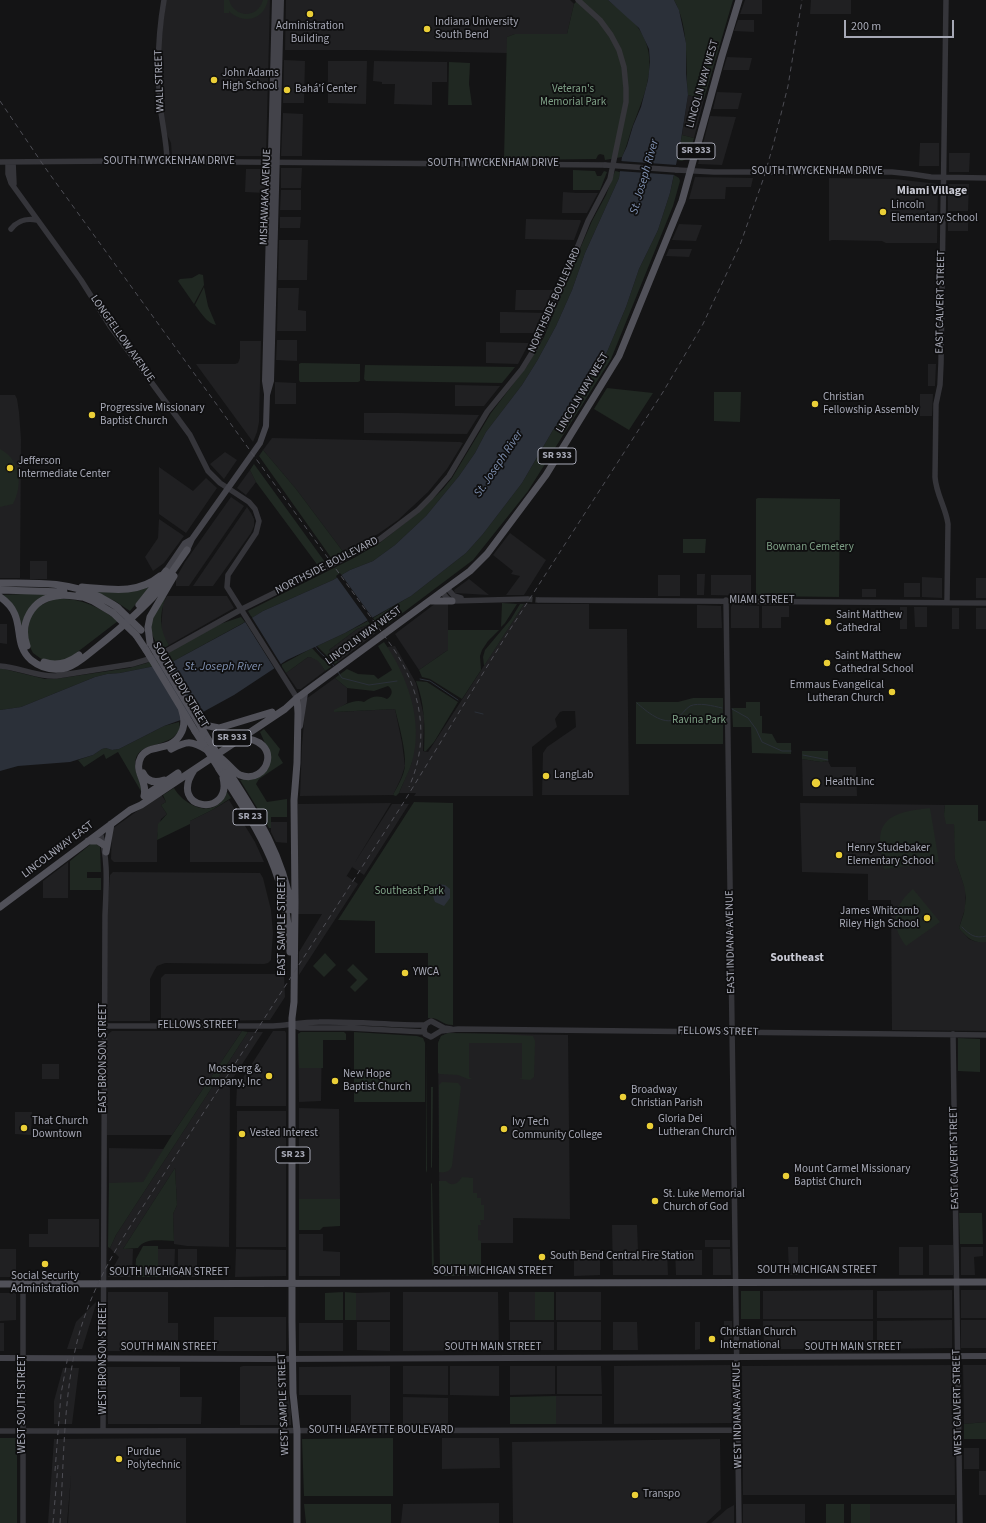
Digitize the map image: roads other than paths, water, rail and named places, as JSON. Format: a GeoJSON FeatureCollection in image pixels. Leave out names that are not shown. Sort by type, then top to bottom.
{"type":"FeatureCollection","features":[{"type":"Feature","properties":{"kind":"main road","name":"MISHAWAKA AVENUE"},"geometry":{"type":"LineString","coordinates":[[187,550],[192,539],[260,443],[264,434],[267,419],[267,395],[271,381],[275,0]]}},
{"type":"Feature","properties":{"kind":"main road","name":"MISHAWAKA AVENUE"},"geometry":{"type":"LineString","coordinates":[[274,162],[281,0]]}},
{"type":"Feature","properties":{"kind":"main road","name":"LINCOLN WAY WEST"},"geometry":{"type":"LineString","coordinates":[[130,810],[140,805],[285,709],[297,698],[470,571],[482,560],[534,492],[612,369],[627,338],[682,200],[739,0]]}},
{"type":"Feature","properties":{"kind":"main road","name":"MISHAWAKA AVENUE"},"geometry":{"type":"LineString","coordinates":[[166,571],[186,544],[192,539]]}},
{"type":"Feature","properties":{"kind":"main road"},"geometry":{"type":"LineString","coordinates":[[0,597],[9,604],[15,613],[18,622],[20,641],[27,655],[36,663],[45,668],[55,670],[66,668],[80,660],[143,608],[187,550]]}},
{"type":"Feature","properties":{"kind":"main road"},"geometry":{"type":"LineString","coordinates":[[149,646],[148,627],[150,617],[179,568],[187,550]]}},
{"type":"Feature","properties":{"kind":"main road"},"geometry":{"type":"LineString","coordinates":[[65,585],[112,589],[135,588],[149,584],[166,571]]}},
{"type":"Feature","properties":{"kind":"main road"},"geometry":{"type":"LineString","coordinates":[[82,597],[55,596],[42,600],[33,608],[26,620],[24,633],[26,645],[37,659],[48,664],[58,664],[68,662],[74,658],[133,610],[166,571]]}},
{"type":"Feature","properties":{"kind":"main road","name":"SOUTH EDDY STREET"},"geometry":{"type":"LineString","coordinates":[[0,583],[47,583],[65,585],[94,595],[113,604],[115,611]]}},
{"type":"Feature","properties":{"kind":"main road","name":"SOUTH EDDY STREET"},"geometry":{"type":"LineString","coordinates":[[0,590],[60,591],[82,597],[115,611],[138,632],[149,646],[194,717],[200,728],[203,743],[207,750],[224,768],[264,829],[281,864],[289,894],[295,934]]}},
{"type":"Feature","properties":{"kind":"main road"},"geometry":{"type":"LineString","coordinates":[[430,600],[452,601]]}},
{"type":"Feature","properties":{"kind":"main road","name":"SOUTH EDDY STREET"},"geometry":{"type":"LineString","coordinates":[[149,646],[182,709],[200,728]]}},
{"type":"Feature","properties":{"kind":"main road"},"geometry":{"type":"LineString","coordinates":[[298,729],[301,723],[304,693]]}},
{"type":"Feature","properties":{"kind":"main road","name":"LINCOLN WAY WEST"},"geometry":{"type":"LineString","coordinates":[[130,810],[135,803],[168,779],[283,705],[297,698]]}},
{"type":"Feature","properties":{"kind":"main road","name":"EAST SAMPLE STREET"},"geometry":{"type":"LineString","coordinates":[[292,1284],[292,1022],[294,1002],[294,800],[298,729],[297,698]]}},
{"type":"Feature","properties":{"kind":"main road"},"geometry":{"type":"LineString","coordinates":[[144,796],[146,787],[139,768],[141,757],[149,750],[167,746],[178,738],[184,726],[182,709]]}},
{"type":"Feature","properties":{"kind":"main road"},"geometry":{"type":"LineString","coordinates":[[200,728],[219,728],[272,712]]}},
{"type":"Feature","properties":{"kind":"main road"},"geometry":{"type":"LineString","coordinates":[[196,767],[187,782],[188,793],[193,800],[204,805],[212,804],[222,795],[224,768],[238,774],[248,776],[257,774],[266,766],[267,755],[262,745],[253,739],[240,738]]}},
{"type":"Feature","properties":{"kind":"main road","name":"SR 933"},"geometry":{"type":"LineString","coordinates":[[168,779],[155,782],[146,778],[142,771],[142,766],[145,759],[150,755],[170,750],[186,742],[203,743]]}},
{"type":"Feature","properties":{"kind":"main road","name":"SOUTH EDDY STREET"},"geometry":{"type":"LineString","coordinates":[[203,743],[218,756],[259,832],[280,882],[289,925],[290,1002],[292,1022]]}},
{"type":"Feature","properties":{"kind":"main road","name":"LINCOLNWAY EAST"},"geometry":{"type":"LineString","coordinates":[[0,907],[130,810]]}},
{"type":"Feature","properties":{"kind":"main road"},"geometry":{"type":"LineString","coordinates":[[105,849],[111,824]]}},
{"type":"Feature","properties":{"kind":"main road"},"geometry":{"type":"LineString","coordinates":[[88,841],[98,841],[105,849]]}},
{"type":"Feature","properties":{"kind":"main road","name":"SOUTH MICHIGAN STREET"},"geometry":{"type":"LineString","coordinates":[[0,1284],[986,1282]]}},
{"type":"Feature","properties":{"kind":"main road","name":"WEST SAMPLE STREET"},"geometry":{"type":"LineString","coordinates":[[292,1284],[293,1393],[297,1432],[297,1523]]}},
{"type":"Feature","properties":{"kind":"main road","name":"SOUTH MAIN STREET"},"geometry":{"type":"LineString","coordinates":[[0,1358],[738,1358],[986,1356]]}},
{"type":"Feature","properties":{"kind":"street","name":"WALL STREET"},"geometry":{"type":"LineString","coordinates":[[164,0],[159,44],[158,70],[160,105],[167,146],[167,162]]}},
{"type":"Feature","properties":{"kind":"street","name":"NORTHSIDE BOULEVARD"},"geometry":{"type":"LineString","coordinates":[[0,666],[12,667],[50,677],[141,662],[156,657],[367,547],[418,510],[441,486],[452,471],[488,412],[522,369],[535,348],[588,221],[610,179],[626,102],[625,75],[619,50],[611,35],[603,24],[578,0]]}},
{"type":"Feature","properties":{"kind":"street","name":"EAST CALVERT STREET"},"geometry":{"type":"LineString","coordinates":[[946,0],[940,376],[936,404],[935,477],[936,487],[946,512],[948,524],[947,602]]}},
{"type":"Feature","properties":{"kind":"street","name":"SOUTH TWYCKENHAM DRIVE"},"geometry":{"type":"LineString","coordinates":[[0,162],[274,162],[605,165],[690,171],[892,172],[943,178],[986,178]]}},
{"type":"Feature","properties":{"kind":"street","name":"LONGFELLOW AVENUE"},"geometry":{"type":"LineString","coordinates":[[11,162],[9,179],[81,280],[110,326],[190,435],[212,477],[252,505],[257,514],[259,521],[256,533],[228,575],[228,588]]}},
{"type":"Feature","properties":{"kind":"street"},"geometry":{"type":"LineString","coordinates":[[11,229],[20,220],[37,220]]}},
{"type":"Feature","properties":{"kind":"street","name":"EAST SAMPLE STREET"},"geometry":{"type":"LineString","coordinates":[[228,588],[297,698]]}},
{"type":"Feature","properties":{"kind":"street"},"geometry":{"type":"LineString","coordinates":[[444,590],[454,596],[473,600]]}},
{"type":"Feature","properties":{"kind":"street"},"geometry":{"type":"LineString","coordinates":[[444,590],[447,598],[452,601],[527,600]]}},
{"type":"Feature","properties":{"kind":"street","name":"MIAMI STREET"},"geometry":{"type":"LineString","coordinates":[[539,600],[986,602]]}},
{"type":"Feature","properties":{"kind":"street","name":"EAST INDIANA AVENUE"},"geometry":{"type":"LineString","coordinates":[[726,600],[736,1283]]}},
{"type":"Feature","properties":{"kind":"street","name":"EAST BRONSON STREET"},"geometry":{"type":"LineString","coordinates":[[100,832],[105,849],[104,1284]]}},
{"type":"Feature","properties":{"kind":"street"},"geometry":{"type":"LineString","coordinates":[[431,1021],[438,1025],[439,1032],[432,1037],[427,1036],[424,1029],[427,1023],[431,1021]]}},
{"type":"Feature","properties":{"kind":"street","name":"FELLOWS STREET"},"geometry":{"type":"LineString","coordinates":[[104,1026],[292,1022],[300,1028],[424,1029]]}},
{"type":"Feature","properties":{"kind":"street","name":"FELLOWS STREET"},"geometry":{"type":"LineString","coordinates":[[438,1025],[450,1029]]}},
{"type":"Feature","properties":{"kind":"street","name":"FELLOWS STREET"},"geometry":{"type":"LineString","coordinates":[[439,1032],[450,1029],[986,1034]]}},
{"type":"Feature","properties":{"kind":"street","name":"EAST CALVERT STREET"},"geometry":{"type":"LineString","coordinates":[[953,1034],[957,1282]]}},
{"type":"Feature","properties":{"kind":"street","name":"WEST CALVERT STREET"},"geometry":{"type":"LineString","coordinates":[[957,1282],[960,1523]]}},
{"type":"Feature","properties":{"kind":"street","name":"WEST INDIANA AVENUE"},"geometry":{"type":"LineString","coordinates":[[736,1283],[739,1523]]}},
{"type":"Feature","properties":{"kind":"street","name":"WEST SOUTH STREET"},"geometry":{"type":"LineString","coordinates":[[23,1284],[23,1523]]}},
{"type":"Feature","properties":{"kind":"street","name":"WEST BRONSON STREET"},"geometry":{"type":"LineString","coordinates":[[103,1432],[104,1284]]}},
{"type":"Feature","properties":{"kind":"street","name":"SOUTH LAFAYETTE BOULEVARD"},"geometry":{"type":"LineString","coordinates":[[0,1432],[738,1430]]}},
{"type":"Feature","properties":{"kind":"water","name":"St. Joseph River"},"geometry":{"type":"Polygon","coordinates":[[[608,0],[674,0],[679,10],[686,43],[688,95],[680,146],[670,193],[658,230],[639,269],[626,307],[607,352],[553,430],[522,483],[483,534],[466,553],[411,596],[345,633],[287,660],[234,695],[203,712],[164,726],[119,749],[102,749],[93,755],[70,762],[18,766],[0,771],[0,710],[21,707],[95,677],[170,663],[263,611],[333,580],[350,570],[373,561],[395,545],[426,516],[459,476],[475,453],[486,432],[522,385],[556,326],[572,290],[585,253],[619,178],[622,157],[641,107],[648,80],[650,62],[649,49],[639,28],[608,0]]]}},
{"type":"Feature","properties":{"kind":"water"},"geometry":{"type":"Polygon","coordinates":[[[438,884],[445,885],[450,889],[450,898],[444,906],[435,902],[434,899],[434,890],[438,884]]]}},
{"type":"Feature","properties":{"kind":"waterway"},"geometry":{"type":"LineString","coordinates":[[315,646],[319,652],[334,666]]}},
{"type":"Feature","properties":{"kind":"waterway"},"geometry":{"type":"LineString","coordinates":[[338,672],[342,678],[369,685],[397,681]]}},
{"type":"Feature","properties":{"kind":"waterway"},"geometry":{"type":"LineString","coordinates":[[420,679],[430,681],[458,700]]}},
{"type":"Feature","properties":{"kind":"waterway"},"geometry":{"type":"LineString","coordinates":[[637,703],[655,717],[666,721],[676,719],[688,707],[698,704],[722,708]]}},
{"type":"Feature","properties":{"kind":"waterway"},"geometry":{"type":"LineString","coordinates":[[732,709],[748,718],[756,729],[762,742],[782,751],[791,751]]}},
{"type":"Feature","properties":{"kind":"waterway"},"geometry":{"type":"LineString","coordinates":[[475,712],[483,714]]}},
{"type":"Feature","properties":{"kind":"waterway"},"geometry":{"type":"LineString","coordinates":[[803,755],[828,760]]}},
{"type":"Feature","properties":{"kind":"waterway"},"geometry":{"type":"LineString","coordinates":[[962,927],[973,936],[986,936]]}},
{"type":"Feature","properties":{"kind":"tunnel"},"geometry":{"type":"LineString","coordinates":[[527,599],[539,600]]}},
{"type":"Feature","properties":{"kind":"railway"},"geometry":{"type":"LineString","coordinates":[[60,1523],[69,1383],[82,1323],[100,1280],[131,1225],[402,805],[509,631],[663,392],[703,324],[740,245],[764,177],[788,86],[802,0]]}},
{"type":"Feature","properties":{"kind":"railway"},"geometry":{"type":"LineString","coordinates":[[0,101],[46,169],[391,645],[410,679],[420,714],[420,750],[416,768],[409,787]]}},
{"type":"Feature","properties":{"kind":"railway"},"geometry":{"type":"LineString","coordinates":[[55,1471],[61,1394],[68,1356]]}},
{"type":"Feature","properties":{"kind":"railway"},"geometry":{"type":"LineString","coordinates":[[53,1523],[58,1465]]}},
{"type":"Feature","properties":{"kind":"place","name":"Administration Building"},"geometry":{"type":"Point","coordinates":[310,14]}},
{"type":"Feature","properties":{"kind":"place","name":"Indiana University South Bend"},"geometry":{"type":"Point","coordinates":[427,29]}},
{"type":"Feature","properties":{"kind":"place","name":"John Adams High School"},"geometry":{"type":"Point","coordinates":[214,80]}},
{"type":"Feature","properties":{"kind":"place","name":"Bahá'í Center"},"geometry":{"type":"Point","coordinates":[287,90]}},
{"type":"Feature","properties":{"kind":"place","name":"Lincoln Elementary School"},"geometry":{"type":"Point","coordinates":[883,212]}},
{"type":"Feature","properties":{"kind":"place","name":"Christian Fellowship Assembly"},"geometry":{"type":"Point","coordinates":[815,404]}},
{"type":"Feature","properties":{"kind":"place","name":"Progressive Missionary Baptist Church"},"geometry":{"type":"Point","coordinates":[92,415]}},
{"type":"Feature","properties":{"kind":"place","name":"Jefferson Intermediate Center"},"geometry":{"type":"Point","coordinates":[10,468]}},
{"type":"Feature","properties":{"kind":"place","name":"Saint Matthew Cathedral"},"geometry":{"type":"Point","coordinates":[828,622]}},
{"type":"Feature","properties":{"kind":"place","name":"Saint Matthew Cathedral School"},"geometry":{"type":"Point","coordinates":[827,663]}},
{"type":"Feature","properties":{"kind":"place","name":"Emmaus Evangelical Lutheran Church"},"geometry":{"type":"Point","coordinates":[892,692]}},
{"type":"Feature","properties":{"kind":"place","name":"LangLab"},"geometry":{"type":"Point","coordinates":[546,776]}},
{"type":"Feature","properties":{"kind":"place","name":"HealthLinc"},"geometry":{"type":"Point","coordinates":[816,783]}},
{"type":"Feature","properties":{"kind":"place","name":"Henry Studebaker Elementary School"},"geometry":{"type":"Point","coordinates":[839,855]}},
{"type":"Feature","properties":{"kind":"place","name":"James Whitcomb Riley High School"},"geometry":{"type":"Point","coordinates":[927,918]}},
{"type":"Feature","properties":{"kind":"place","name":"YWCA"},"geometry":{"type":"Point","coordinates":[405,973]}},
{"type":"Feature","properties":{"kind":"place","name":"Mossberg & Company, Inc"},"geometry":{"type":"Point","coordinates":[269,1076]}},
{"type":"Feature","properties":{"kind":"place","name":"New Hope Baptist Church"},"geometry":{"type":"Point","coordinates":[335,1081]}},
{"type":"Feature","properties":{"kind":"place","name":"Broadway Christian Parish"},"geometry":{"type":"Point","coordinates":[623,1097]}},
{"type":"Feature","properties":{"kind":"place","name":"Gloria Dei Lutheran Church"},"geometry":{"type":"Point","coordinates":[650,1126]}},
{"type":"Feature","properties":{"kind":"place","name":"That Church Downtown"},"geometry":{"type":"Point","coordinates":[24,1128]}},
{"type":"Feature","properties":{"kind":"place","name":"Ivy Tech Community College"},"geometry":{"type":"Point","coordinates":[504,1129]}},
{"type":"Feature","properties":{"kind":"place","name":"Vested Interest"},"geometry":{"type":"Point","coordinates":[242,1134]}},
{"type":"Feature","properties":{"kind":"place","name":"Mount Carmel Missionary Baptist Church"},"geometry":{"type":"Point","coordinates":[786,1176]}},
{"type":"Feature","properties":{"kind":"place","name":"St. Luke Memorial Church of God"},"geometry":{"type":"Point","coordinates":[655,1201]}},
{"type":"Feature","properties":{"kind":"place","name":"South Bend Central Fire Station"},"geometry":{"type":"Point","coordinates":[542,1257]}},
{"type":"Feature","properties":{"kind":"place","name":"Social Security Administration"},"geometry":{"type":"Point","coordinates":[45,1264]}},
{"type":"Feature","properties":{"kind":"place","name":"Christian Church International"},"geometry":{"type":"Point","coordinates":[712,1339]}},
{"type":"Feature","properties":{"kind":"place","name":"Purdue Polytechnic"},"geometry":{"type":"Point","coordinates":[119,1459]}},
{"type":"Feature","properties":{"kind":"place","name":"Transpo"},"geometry":{"type":"Point","coordinates":[635,1495]}},
{"type":"Feature","properties":{"kind":"district","name":"Miami Village"},"geometry":{"type":"Point","coordinates":[932,191]}},
{"type":"Feature","properties":{"kind":"district","name":"Southeast"},"geometry":{"type":"Point","coordinates":[797,958]}},
{"type":"Feature","properties":{"kind":"park label","name":"Veteran's Memorial Park"},"geometry":{"type":"Point","coordinates":[573,96]}},
{"type":"Feature","properties":{"kind":"park label","name":"Bowman Cemetery"},"geometry":{"type":"Point","coordinates":[810,548]}},
{"type":"Feature","properties":{"kind":"park label","name":"Ravina Park"},"geometry":{"type":"Point","coordinates":[699,721]}},
{"type":"Feature","properties":{"kind":"park label","name":"Southeast Park"},"geometry":{"type":"Point","coordinates":[409,892]}}]}
